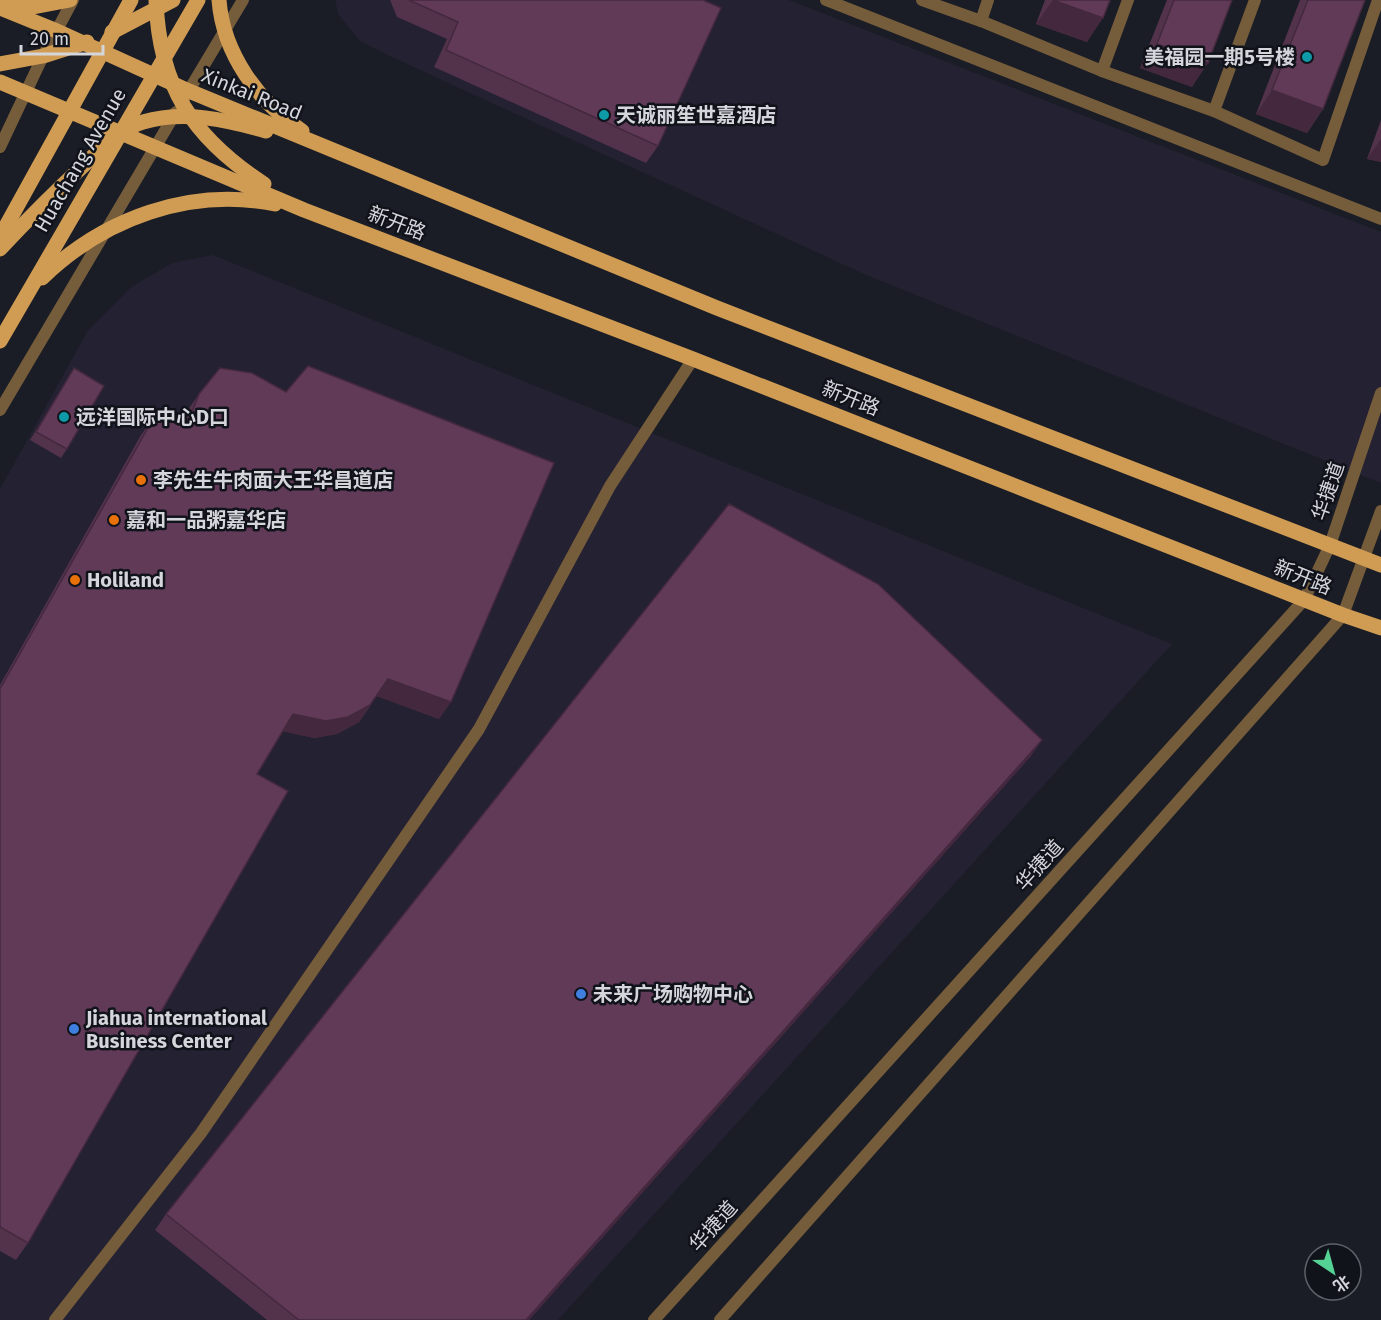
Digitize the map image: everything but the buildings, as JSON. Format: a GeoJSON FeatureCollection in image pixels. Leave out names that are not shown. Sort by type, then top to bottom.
{"type":"FeatureCollection","features":[{"type":"Feature","properties":{"kind":"main road"},"geometry":{"type":"LineString","coordinates":[[0,3],[33,6],[71,0]]}},
{"type":"Feature","properties":{"kind":"main road","name":"Huachang Avenue"},"geometry":{"type":"LineString","coordinates":[[0,237],[131,0]]}},
{"type":"Feature","properties":{"kind":"main road"},"geometry":{"type":"LineString","coordinates":[[0,64],[44,56],[85,43],[113,32],[156,5],[173,0]]}},
{"type":"Feature","properties":{"kind":"main road","name":"Huachang Avenue"},"geometry":{"type":"LineString","coordinates":[[0,341],[198,0]]}},
{"type":"Feature","properties":{"kind":"main road"},"geometry":{"type":"LineString","coordinates":[[219,0],[225,32],[237,60],[264,98],[296,127],[324,146]]}},
{"type":"Feature","properties":{"kind":"main road"},"geometry":{"type":"LineString","coordinates":[[156,5],[163,59],[172,83]]}},
{"type":"Feature","properties":{"kind":"main road","name":"Xinkai Road"},"geometry":{"type":"LineString","coordinates":[[0,8],[85,43],[172,83],[186,104],[324,146]]}},
{"type":"Feature","properties":{"kind":"main road"},"geometry":{"type":"LineString","coordinates":[[0,82],[304,210]]}},
{"type":"Feature","properties":{"kind":"main road"},"geometry":{"type":"LineString","coordinates":[[186,104],[234,123],[324,146]]}},
{"type":"Feature","properties":{"kind":"main road"},"geometry":{"type":"LineString","coordinates":[[0,249],[72,176],[120,132],[142,122],[173,117],[186,104]]}},
{"type":"Feature","properties":{"kind":"main road"},"geometry":{"type":"LineString","coordinates":[[186,104],[210,141],[244,171],[304,210]]}},
{"type":"Feature","properties":{"kind":"main road","name":"新开路"},"geometry":{"type":"LineString","coordinates":[[324,146],[717,308],[1381,565]]}},
{"type":"Feature","properties":{"kind":"main road"},"geometry":{"type":"LineString","coordinates":[[29,291],[69,255],[103,233],[160,208],[204,200],[242,199],[304,210]]}},
{"type":"Feature","properties":{"kind":"main road","name":"新开路"},"geometry":{"type":"LineString","coordinates":[[304,210],[693,359],[1381,628]]}},
{"type":"Feature","properties":{"kind":"street"},"geometry":{"type":"LineString","coordinates":[[0,147],[71,0]]}},
{"type":"Feature","properties":{"kind":"street"},"geometry":{"type":"LineString","coordinates":[[186,104],[243,0]]}},
{"type":"Feature","properties":{"kind":"street"},"geometry":{"type":"LineString","coordinates":[[826,0],[1381,219]]}},
{"type":"Feature","properties":{"kind":"street"},"geometry":{"type":"LineString","coordinates":[[922,0],[981,21],[1102,71],[1214,111],[1323,160],[1378,0]]}},
{"type":"Feature","properties":{"kind":"street"},"geometry":{"type":"LineString","coordinates":[[981,21],[988,0]]}},
{"type":"Feature","properties":{"kind":"street"},"geometry":{"type":"LineString","coordinates":[[1102,71],[1128,0]]}},
{"type":"Feature","properties":{"kind":"street"},"geometry":{"type":"LineString","coordinates":[[1214,111],[1255,0]]}},
{"type":"Feature","properties":{"kind":"street"},"geometry":{"type":"LineString","coordinates":[[0,410],[173,117]]}},
{"type":"Feature","properties":{"kind":"street"},"geometry":{"type":"LineString","coordinates":[[55,1320],[201,1133],[479,729],[610,486],[693,359]]}},
{"type":"Feature","properties":{"kind":"street","name":"华捷道"},"geometry":{"type":"LineString","coordinates":[[654,1320],[1305,600],[1330,545],[1381,393]]}},
{"type":"Feature","properties":{"kind":"street"},"geometry":{"type":"LineString","coordinates":[[720,1320],[1343,615],[1381,511]]}},
{"type":"Feature","properties":{"kind":"shaded area"},"geometry":{"type":"Polygon","coordinates":[[[335,0],[789,0],[1381,232],[1381,483],[864,274],[392,57],[360,41],[338,14],[335,0]]]}},
{"type":"Feature","properties":{"kind":"shaded area"},"geometry":{"type":"Polygon","coordinates":[[[213,255],[1172,644],[558,1320],[0,1320],[0,489],[87,332],[130,288],[172,263],[213,255]]]}},
{"type":"Feature","properties":{"kind":"place","name":"美福园一期5号楼"},"geometry":{"type":"Point","coordinates":[1307,57]}},
{"type":"Feature","properties":{"kind":"place","name":"天诚丽笙世嘉酒店"},"geometry":{"type":"Point","coordinates":[604,115]}},
{"type":"Feature","properties":{"kind":"place","name":"远洋国际中心D口"},"geometry":{"type":"Point","coordinates":[64,417]}},
{"type":"Feature","properties":{"kind":"place","name":"李先生牛肉面大王华昌道店"},"geometry":{"type":"Point","coordinates":[141,480]}},
{"type":"Feature","properties":{"kind":"place","name":"嘉和一品粥嘉华店"},"geometry":{"type":"Point","coordinates":[114,520]}},
{"type":"Feature","properties":{"kind":"place","name":"Holiland"},"geometry":{"type":"Point","coordinates":[75,580]}},
{"type":"Feature","properties":{"kind":"place","name":"未来广场购物中心"},"geometry":{"type":"Point","coordinates":[581,994]}},
{"type":"Feature","properties":{"kind":"place","name":"Jiahua international Business Center"},"geometry":{"type":"Point","coordinates":[74,1029]}}]}
